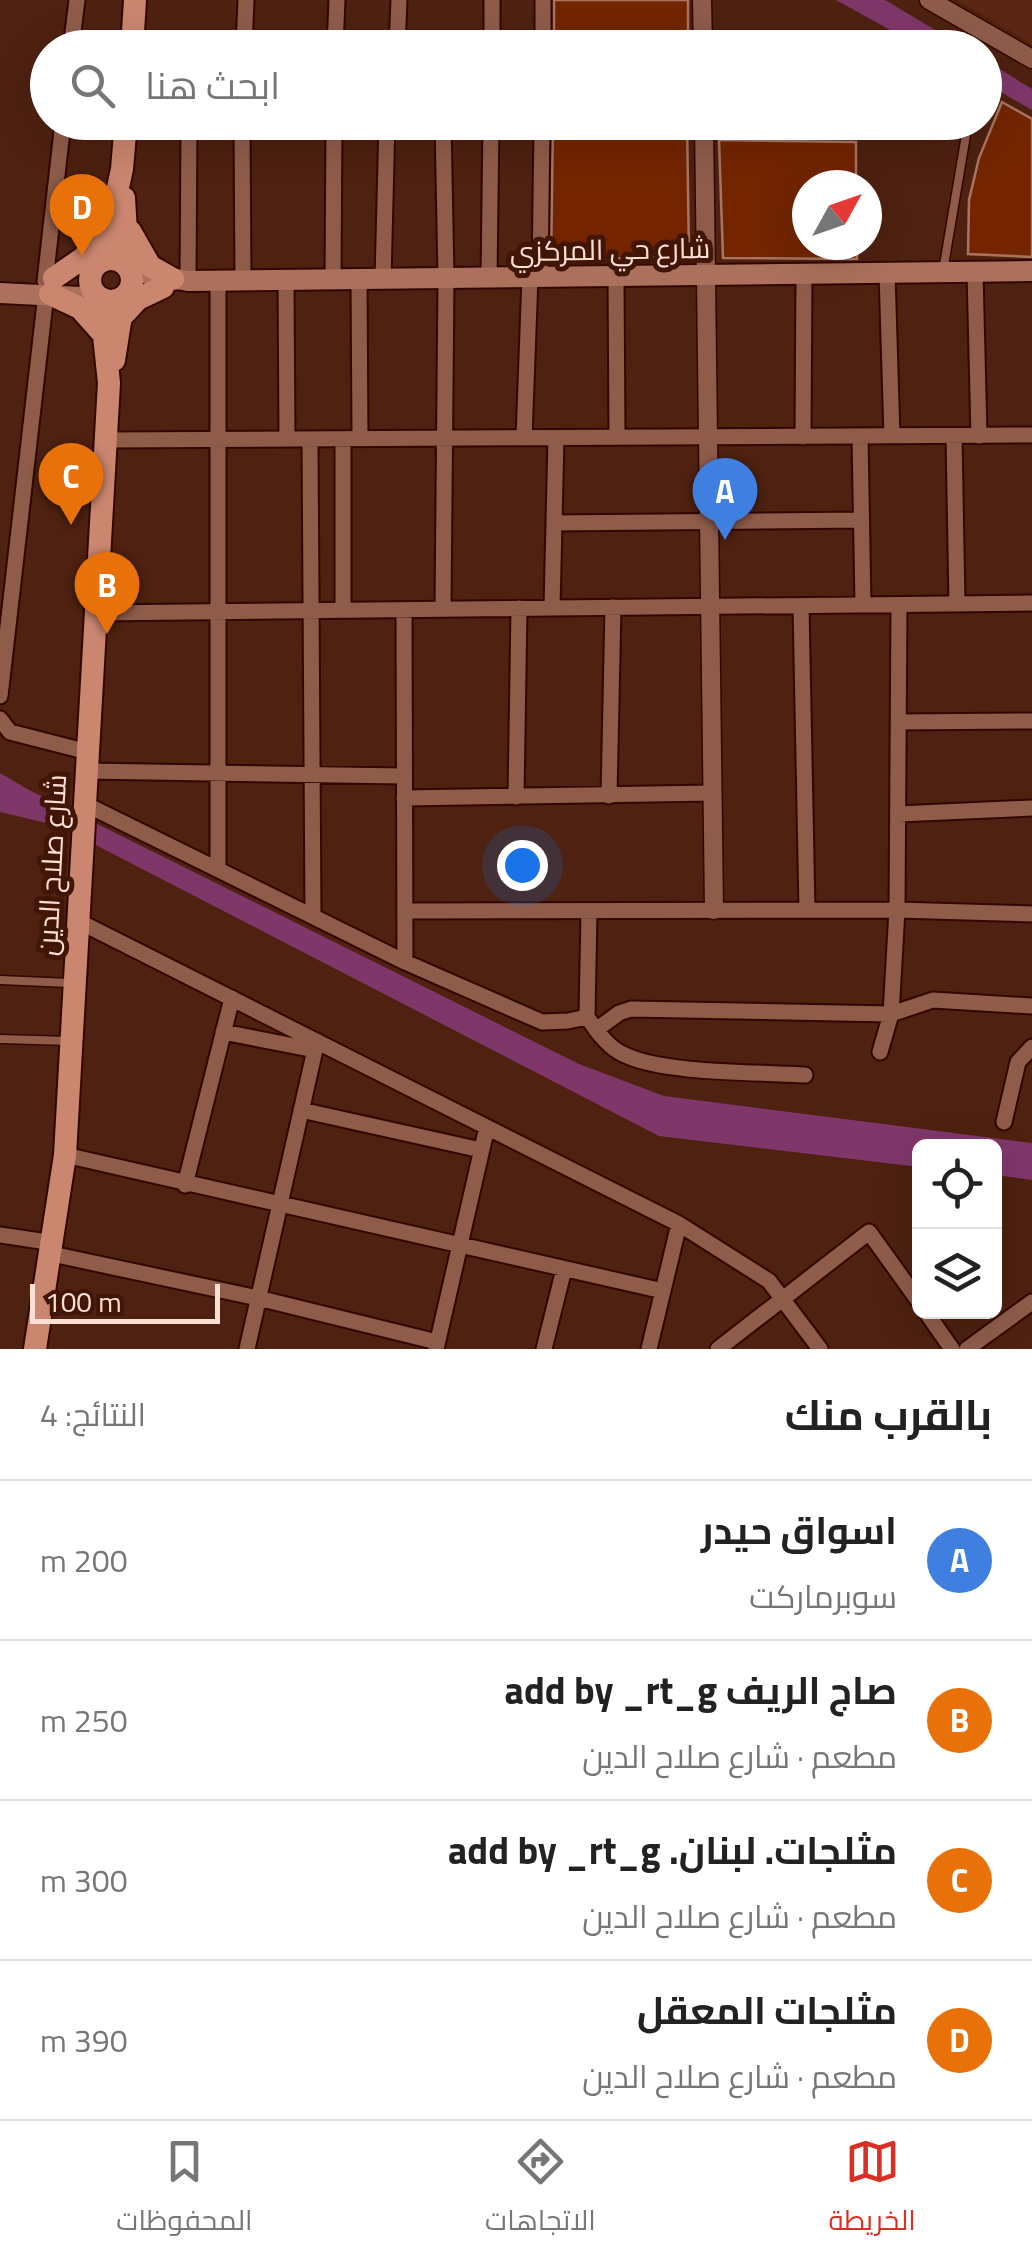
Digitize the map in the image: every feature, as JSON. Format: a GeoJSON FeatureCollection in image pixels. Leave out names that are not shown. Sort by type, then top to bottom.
{"type":"FeatureCollection","features":[{"type":"Feature","properties":{"kind":"main road"},"geometry":{"type":"LineString","coordinates":[[133,30],[135,0]]}},
{"type":"Feature","properties":{"kind":"main road","name":"شارع صلاح الدين"},"geometry":{"type":"LineString","coordinates":[[36,1349],[65,1155],[110,383],[119,297],[124,140]]}},
{"type":"Feature","properties":{"kind":"main road"},"geometry":{"type":"LineString","coordinates":[[119,219],[146,261],[175,282],[138,299],[119,297],[80,308],[49,287],[119,219]]}},
{"type":"Feature","properties":{"kind":"main road","name":"شارع صلاح الدين"},"geometry":{"type":"LineString","coordinates":[[119,219],[90,277],[92,289],[119,297]]}},
{"type":"Feature","properties":{"kind":"main road"},"geometry":{"type":"LineString","coordinates":[[7,292],[49,287],[113,258],[119,297]]}},
{"type":"Feature","properties":{"kind":"main road","name":"شارع حي المركزي"},"geometry":{"type":"LineString","coordinates":[[49,287],[119,297],[175,282],[243,280],[1032,272]]}},
{"type":"Feature","properties":{"kind":"street"},"geometry":{"type":"LineString","coordinates":[[73,30],[76,0]]}},
{"type":"Feature","properties":{"kind":"street"},"geometry":{"type":"LineString","coordinates":[[245,30],[246,0]]}},
{"type":"Feature","properties":{"kind":"street"},"geometry":{"type":"LineString","coordinates":[[336,30],[337,0]]}},
{"type":"Feature","properties":{"kind":"street"},"geometry":{"type":"LineString","coordinates":[[398,0],[398,30]]}},
{"type":"Feature","properties":{"kind":"street"},"geometry":{"type":"LineString","coordinates":[[492,0],[492,30]]}},
{"type":"Feature","properties":{"kind":"street"},"geometry":{"type":"LineString","coordinates":[[542,30],[543,0]]}},
{"type":"Feature","properties":{"kind":"street"},"geometry":{"type":"LineString","coordinates":[[702,0],[703,30]]}},
{"type":"Feature","properties":{"kind":"street"},"geometry":{"type":"LineString","coordinates":[[929,0],[981,30]]}},
{"type":"Feature","properties":{"kind":"street"},"geometry":{"type":"LineString","coordinates":[[1002,42],[1032,59]]}},
{"type":"Feature","properties":{"kind":"street"},"geometry":{"type":"LineString","coordinates":[[0,696],[49,287],[61,140]]}},
{"type":"Feature","properties":{"kind":"street"},"geometry":{"type":"LineString","coordinates":[[175,282],[187,140]]}},
{"type":"Feature","properties":{"kind":"street"},"geometry":{"type":"LineString","coordinates":[[242,140],[243,280]]}},
{"type":"Feature","properties":{"kind":"street"},"geometry":{"type":"LineString","coordinates":[[332,280],[334,140]]}},
{"type":"Feature","properties":{"kind":"street"},"geometry":{"type":"LineString","coordinates":[[383,279],[387,140]]}},
{"type":"Feature","properties":{"kind":"street"},"geometry":{"type":"LineString","coordinates":[[443,140],[443,609]]}},
{"type":"Feature","properties":{"kind":"street"},"geometry":{"type":"LineString","coordinates":[[489,278],[491,140]]}},
{"type":"Feature","properties":{"kind":"street"},"geometry":{"type":"LineString","coordinates":[[524,438],[541,140]]}},
{"type":"Feature","properties":{"kind":"street"},"geometry":{"type":"LineString","coordinates":[[704,140],[714,910]]}},
{"type":"Feature","properties":{"kind":"street"},"geometry":{"type":"LineString","coordinates":[[976,272],[979,436]]}},
{"type":"Feature","properties":{"kind":"street"},"geometry":{"type":"LineString","coordinates":[[887,273],[892,436]]}},
{"type":"Feature","properties":{"kind":"street"},"geometry":{"type":"LineString","coordinates":[[803,436],[804,274]]}},
{"type":"Feature","properties":{"kind":"street"},"geometry":{"type":"LineString","coordinates":[[616,276],[616,438]]}},
{"type":"Feature","properties":{"kind":"street"},"geometry":{"type":"LineString","coordinates":[[343,610],[359,279]]}},
{"type":"Feature","properties":{"kind":"street"},"geometry":{"type":"LineString","coordinates":[[286,280],[287,439]]}},
{"type":"Feature","properties":{"kind":"street"},"geometry":{"type":"LineString","coordinates":[[218,281],[218,868]]}},
{"type":"Feature","properties":{"kind":"street"},"geometry":{"type":"LineString","coordinates":[[107,440],[1032,435]]}},
{"type":"Feature","properties":{"kind":"street"},"geometry":{"type":"LineString","coordinates":[[860,436],[863,605]]}},
{"type":"Feature","properties":{"kind":"street"},"geometry":{"type":"LineString","coordinates":[[954,436],[957,604]]}},
{"type":"Feature","properties":{"kind":"street"},"geometry":{"type":"LineString","coordinates":[[552,608],[556,438]]}},
{"type":"Feature","properties":{"kind":"street"},"geometry":{"type":"LineString","coordinates":[[310,439],[313,915]]}},
{"type":"Feature","properties":{"kind":"street"},"geometry":{"type":"LineString","coordinates":[[554,524],[861,520]]}},
{"type":"Feature","properties":{"kind":"street"},"geometry":{"type":"LineString","coordinates":[[96,612],[1032,603]]}},
{"type":"Feature","properties":{"kind":"street"},"geometry":{"type":"LineString","coordinates":[[880,1052],[891,1014],[898,910],[899,604]]}},
{"type":"Feature","properties":{"kind":"street"},"geometry":{"type":"LineString","coordinates":[[801,606],[807,910]]}},
{"type":"Feature","properties":{"kind":"street"},"geometry":{"type":"LineString","coordinates":[[516,797],[519,608]]}},
{"type":"Feature","properties":{"kind":"street"},"geometry":{"type":"LineString","coordinates":[[609,796],[613,608]]}},
{"type":"Feature","properties":{"kind":"street"},"geometry":{"type":"LineString","coordinates":[[404,610],[405,962]]}},
{"type":"Feature","properties":{"kind":"street"},"geometry":{"type":"LineString","coordinates":[[0,718],[10,732],[87,762],[218,773],[404,776]]}},
{"type":"Feature","properties":{"kind":"street"},"geometry":{"type":"LineString","coordinates":[[898,722],[1032,722]]}},
{"type":"Feature","properties":{"kind":"street"},"geometry":{"type":"LineString","coordinates":[[404,798],[712,793]]}},
{"type":"Feature","properties":{"kind":"street"},"geometry":{"type":"LineString","coordinates":[[85,804],[405,962],[542,1022],[592,1023],[632,1009],[891,1014],[932,1000],[1032,1006]]}},
{"type":"Feature","properties":{"kind":"street"},"geometry":{"type":"LineString","coordinates":[[898,814],[1032,808]]}},
{"type":"Feature","properties":{"kind":"street"},"geometry":{"type":"LineString","coordinates":[[406,911],[898,910],[1032,914]]}},
{"type":"Feature","properties":{"kind":"street"},"geometry":{"type":"LineString","coordinates":[[589,911],[592,1023],[625,1056],[681,1068],[804,1074]]}},
{"type":"Feature","properties":{"kind":"street"},"geometry":{"type":"LineString","coordinates":[[78,921],[232,998],[316,1046],[679,1224],[770,1281],[820,1349]]}},
{"type":"Feature","properties":{"kind":"street"},"geometry":{"type":"LineString","coordinates":[[185,1185],[232,998]]}},
{"type":"Feature","properties":{"kind":"street"},"geometry":{"type":"LineString","coordinates":[[223,1032],[316,1046]]}},
{"type":"Feature","properties":{"kind":"street"},"geometry":{"type":"LineString","coordinates":[[247,1349],[316,1046]]}},
{"type":"Feature","properties":{"kind":"street"},"geometry":{"type":"LineString","coordinates":[[1004,1122],[1018,1062],[1032,1047]]}},
{"type":"Feature","properties":{"kind":"street"},"geometry":{"type":"LineString","coordinates":[[301,1110],[482,1150]]}},
{"type":"Feature","properties":{"kind":"street"},"geometry":{"type":"LineString","coordinates":[[0,1235],[437,1346],[487,1127]]}},
{"type":"Feature","properties":{"kind":"street"},"geometry":{"type":"LineString","coordinates":[[65,1155],[663,1291]]}},
{"type":"Feature","properties":{"kind":"street"},"geometry":{"type":"LineString","coordinates":[[650,1349],[679,1224]]}},
{"type":"Feature","properties":{"kind":"street"},"geometry":{"type":"LineString","coordinates":[[718,1349],[869,1232],[912,1292]]}},
{"type":"Feature","properties":{"kind":"street"},"geometry":{"type":"LineString","coordinates":[[544,1349],[564,1269]]}},
{"type":"Feature","properties":{"kind":"street"},"geometry":{"type":"LineString","coordinates":[[968,1349],[1032,1302]]}},
{"type":"Feature","properties":{"kind":"street"},"geometry":{"type":"LineString","coordinates":[[931,1319],[952,1349]]}},
{"type":"Feature","properties":{"kind":"lane"},"geometry":{"type":"LineString","coordinates":[[943,272],[965,140]]}},
{"type":"Feature","properties":{"kind":"lane"},"geometry":{"type":"LineString","coordinates":[[0,980],[74,984]]}},
{"type":"Feature","properties":{"kind":"lane"},"geometry":{"type":"LineString","coordinates":[[0,1038],[71,1041]]}},
{"type":"Feature","properties":{"kind":"shaded area"},"geometry":{"type":"Polygon","coordinates":[[[836,0],[885,0],[935,30],[890,30],[836,0]]]}},
{"type":"Feature","properties":{"kind":"shaded area"},"geometry":{"type":"Polygon","coordinates":[[[957,0],[1032,0],[1032,44],[957,0]]]}},
{"type":"Feature","properties":{"kind":"shaded area"},"geometry":{"type":"Polygon","coordinates":[[[1002,70],[1032,89],[1032,110],[1002,93],[1002,70]]]}},
{"type":"Feature","properties":{"kind":"shaded area"},"geometry":{"type":"Polygon","coordinates":[[[0,773],[579,1064],[664,1096],[1001,1139],[912,1139],[912,1166],[659,1136],[59,826],[0,812],[0,773]]]}},
{"type":"Feature","properties":{"kind":"shaded area"},"geometry":{"type":"Polygon","coordinates":[[[1002,1139],[1032,1143],[1032,1180],[1002,1176],[1002,1139]]]}},
{"type":"Feature","properties":{"kind":"building"},"geometry":{"type":"Polygon","coordinates":[[[554,0],[688,0],[688,30],[554,30],[554,0]]]}},
{"type":"Feature","properties":{"kind":"building"},"geometry":{"type":"Polygon","coordinates":[[[1002,102],[1032,119],[1032,257],[968,254],[969,200],[986,140],[1002,140],[1002,102]]]}},
{"type":"Feature","properties":{"kind":"building"},"geometry":{"type":"Polygon","coordinates":[[[553,140],[687,140],[689,256],[551,261],[553,140]]]}},
{"type":"Feature","properties":{"kind":"building"},"geometry":{"type":"Polygon","coordinates":[[[719,140],[856,142],[856,170],[792,170],[792,259],[723,258],[719,140]]]}},
{"type":"Feature","properties":{"kind":"place","name":"مثلجات المعقل"},"geometry":{"type":"Point","coordinates":[82,256]}},
{"type":"Feature","properties":{"kind":"place","name":"مثلجات. لبنان. add by _rt_g"},"geometry":{"type":"Point","coordinates":[71,525]}},
{"type":"Feature","properties":{"kind":"place","name":"اسواق حيدر"},"geometry":{"type":"Point","coordinates":[725,540]}},
{"type":"Feature","properties":{"kind":"place","name":"صاج الريف add by _rt_g"},"geometry":{"type":"Point","coordinates":[107,634]}}]}
